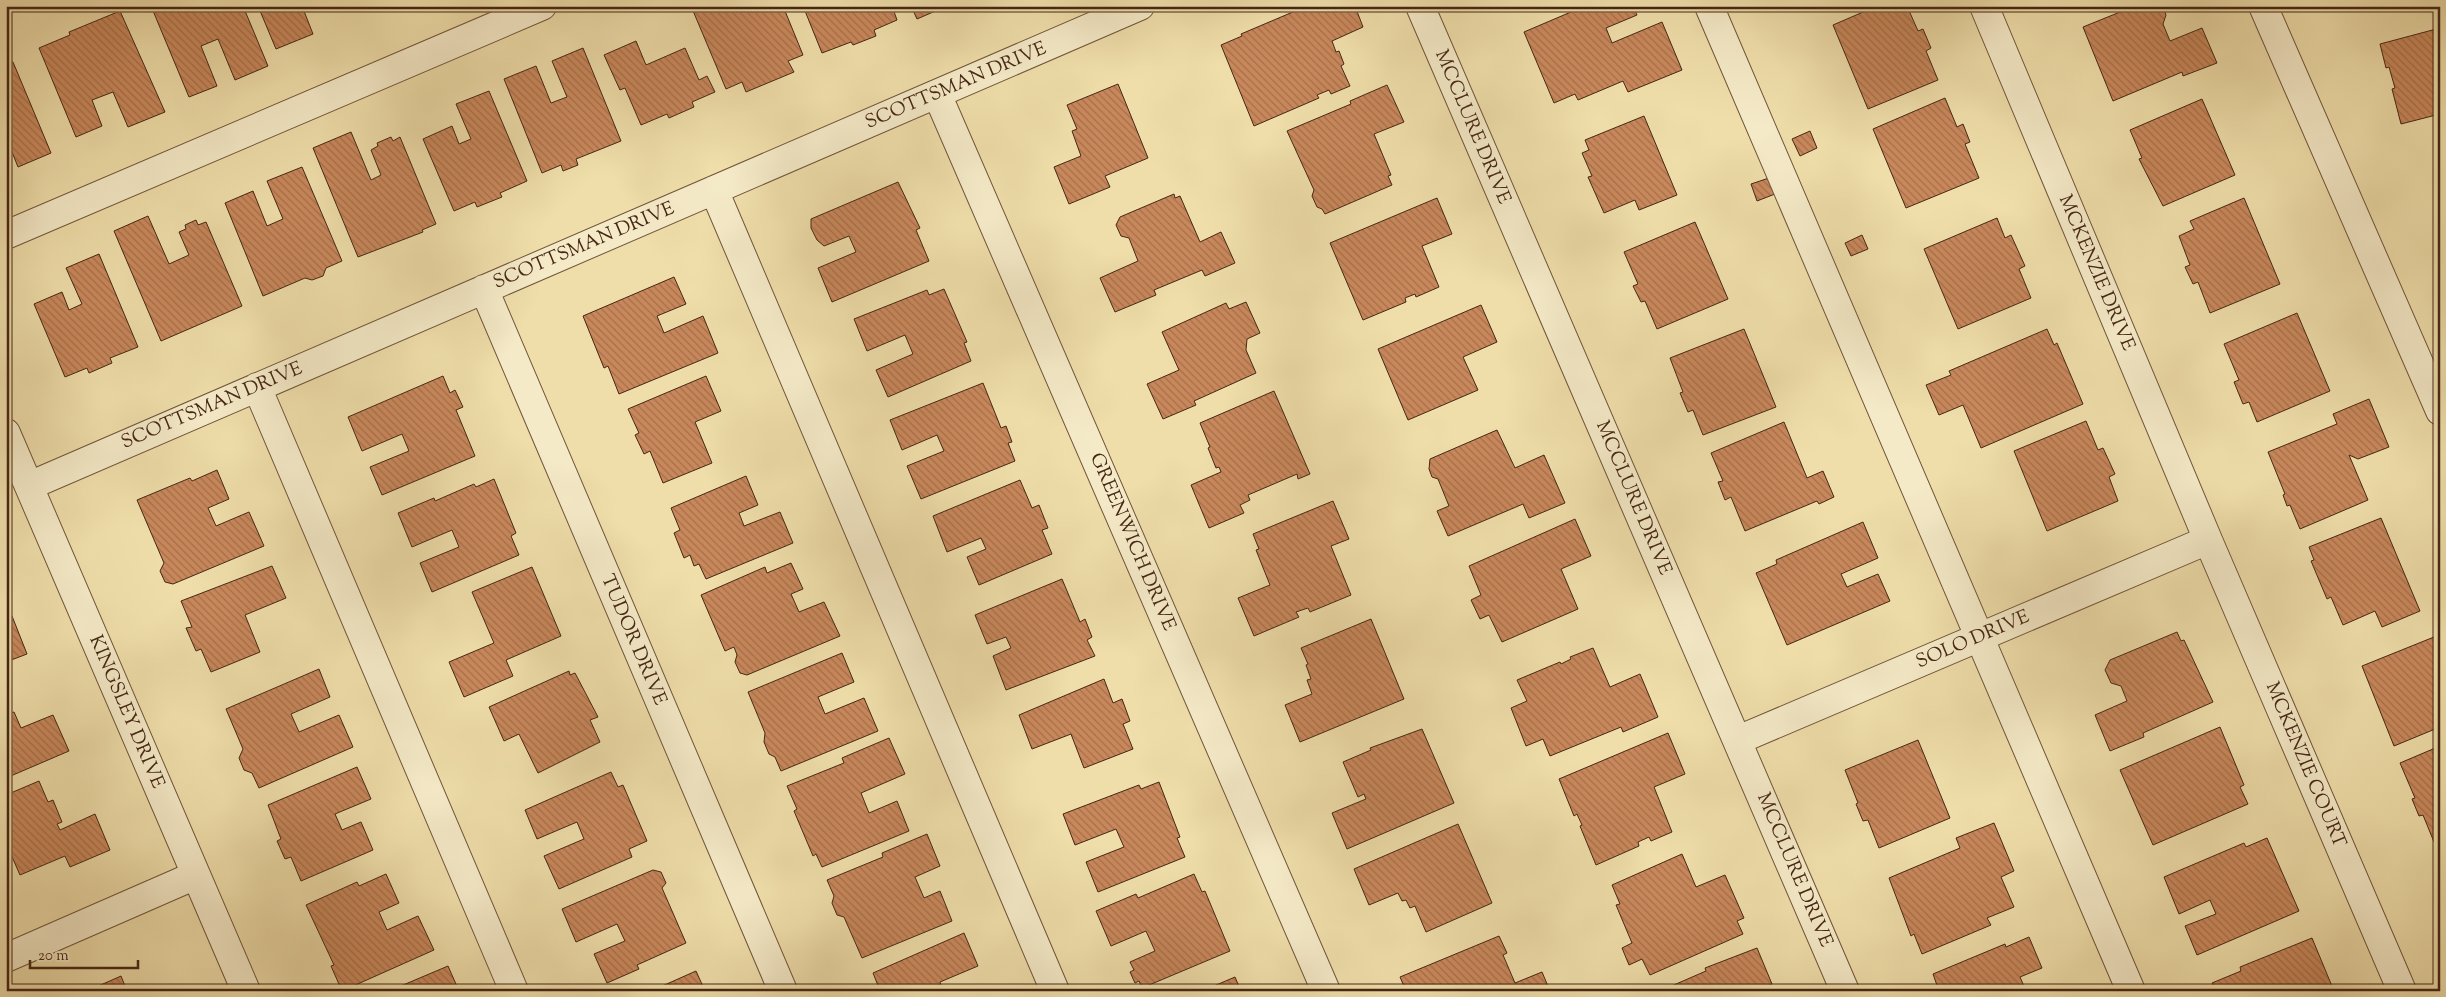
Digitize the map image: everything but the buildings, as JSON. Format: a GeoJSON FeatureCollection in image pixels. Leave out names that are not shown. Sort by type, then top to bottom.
{"type":"FeatureCollection","features":[{"type":"Feature","properties":{"kind":"street"},"geometry":{"type":"LineString","coordinates":[[6,235],[542,6]]}},
{"type":"Feature","properties":{"kind":"street","name":"SCOTTSMAN DRIVE"},"geometry":{"type":"LineString","coordinates":[[29,486],[1140,6]]}},
{"type":"Feature","properties":{"kind":"street","name":"MCCLURE DRIVE"},"geometry":{"type":"LineString","coordinates":[[1420,6],[1846,991]]}},
{"type":"Feature","properties":{"kind":"street"},"geometry":{"type":"LineString","coordinates":[[1709,6],[2131,991]]}},
{"type":"Feature","properties":{"kind":"street","name":"MCKENZIE DRIVE"},"geometry":{"type":"LineString","coordinates":[[1984,6],[2208,540]]}},
{"type":"Feature","properties":{"kind":"street"},"geometry":{"type":"LineString","coordinates":[[2264,6],[2440,412]]}},
{"type":"Feature","properties":{"kind":"street","name":"GREENWICH DRIVE"},"geometry":{"type":"LineString","coordinates":[[937,94],[1326,991]]}},
{"type":"Feature","properties":{"kind":"street"},"geometry":{"type":"LineString","coordinates":[[714,190],[1055,991]]}},
{"type":"Feature","properties":{"kind":"street","name":"TUDOR DRIVE"},"geometry":{"type":"LineString","coordinates":[[484,290],[783,991]]}},
{"type":"Feature","properties":{"kind":"street"},"geometry":{"type":"LineString","coordinates":[[256,387],[514,991]]}},
{"type":"Feature","properties":{"kind":"street","name":"KINGSLEY DRIVE"},"geometry":{"type":"LineString","coordinates":[[6,434],[246,991]]}},
{"type":"Feature","properties":{"kind":"street","name":"SOLO DRIVE"},"geometry":{"type":"LineString","coordinates":[[1738,740],[2208,540]]}},
{"type":"Feature","properties":{"kind":"street","name":"MCKENZIE COURT"},"geometry":{"type":"LineString","coordinates":[[2208,540],[2402,991]]}},
{"type":"Feature","properties":{"kind":"street"},"geometry":{"type":"LineString","coordinates":[[6,958],[196,875]]}}]}
